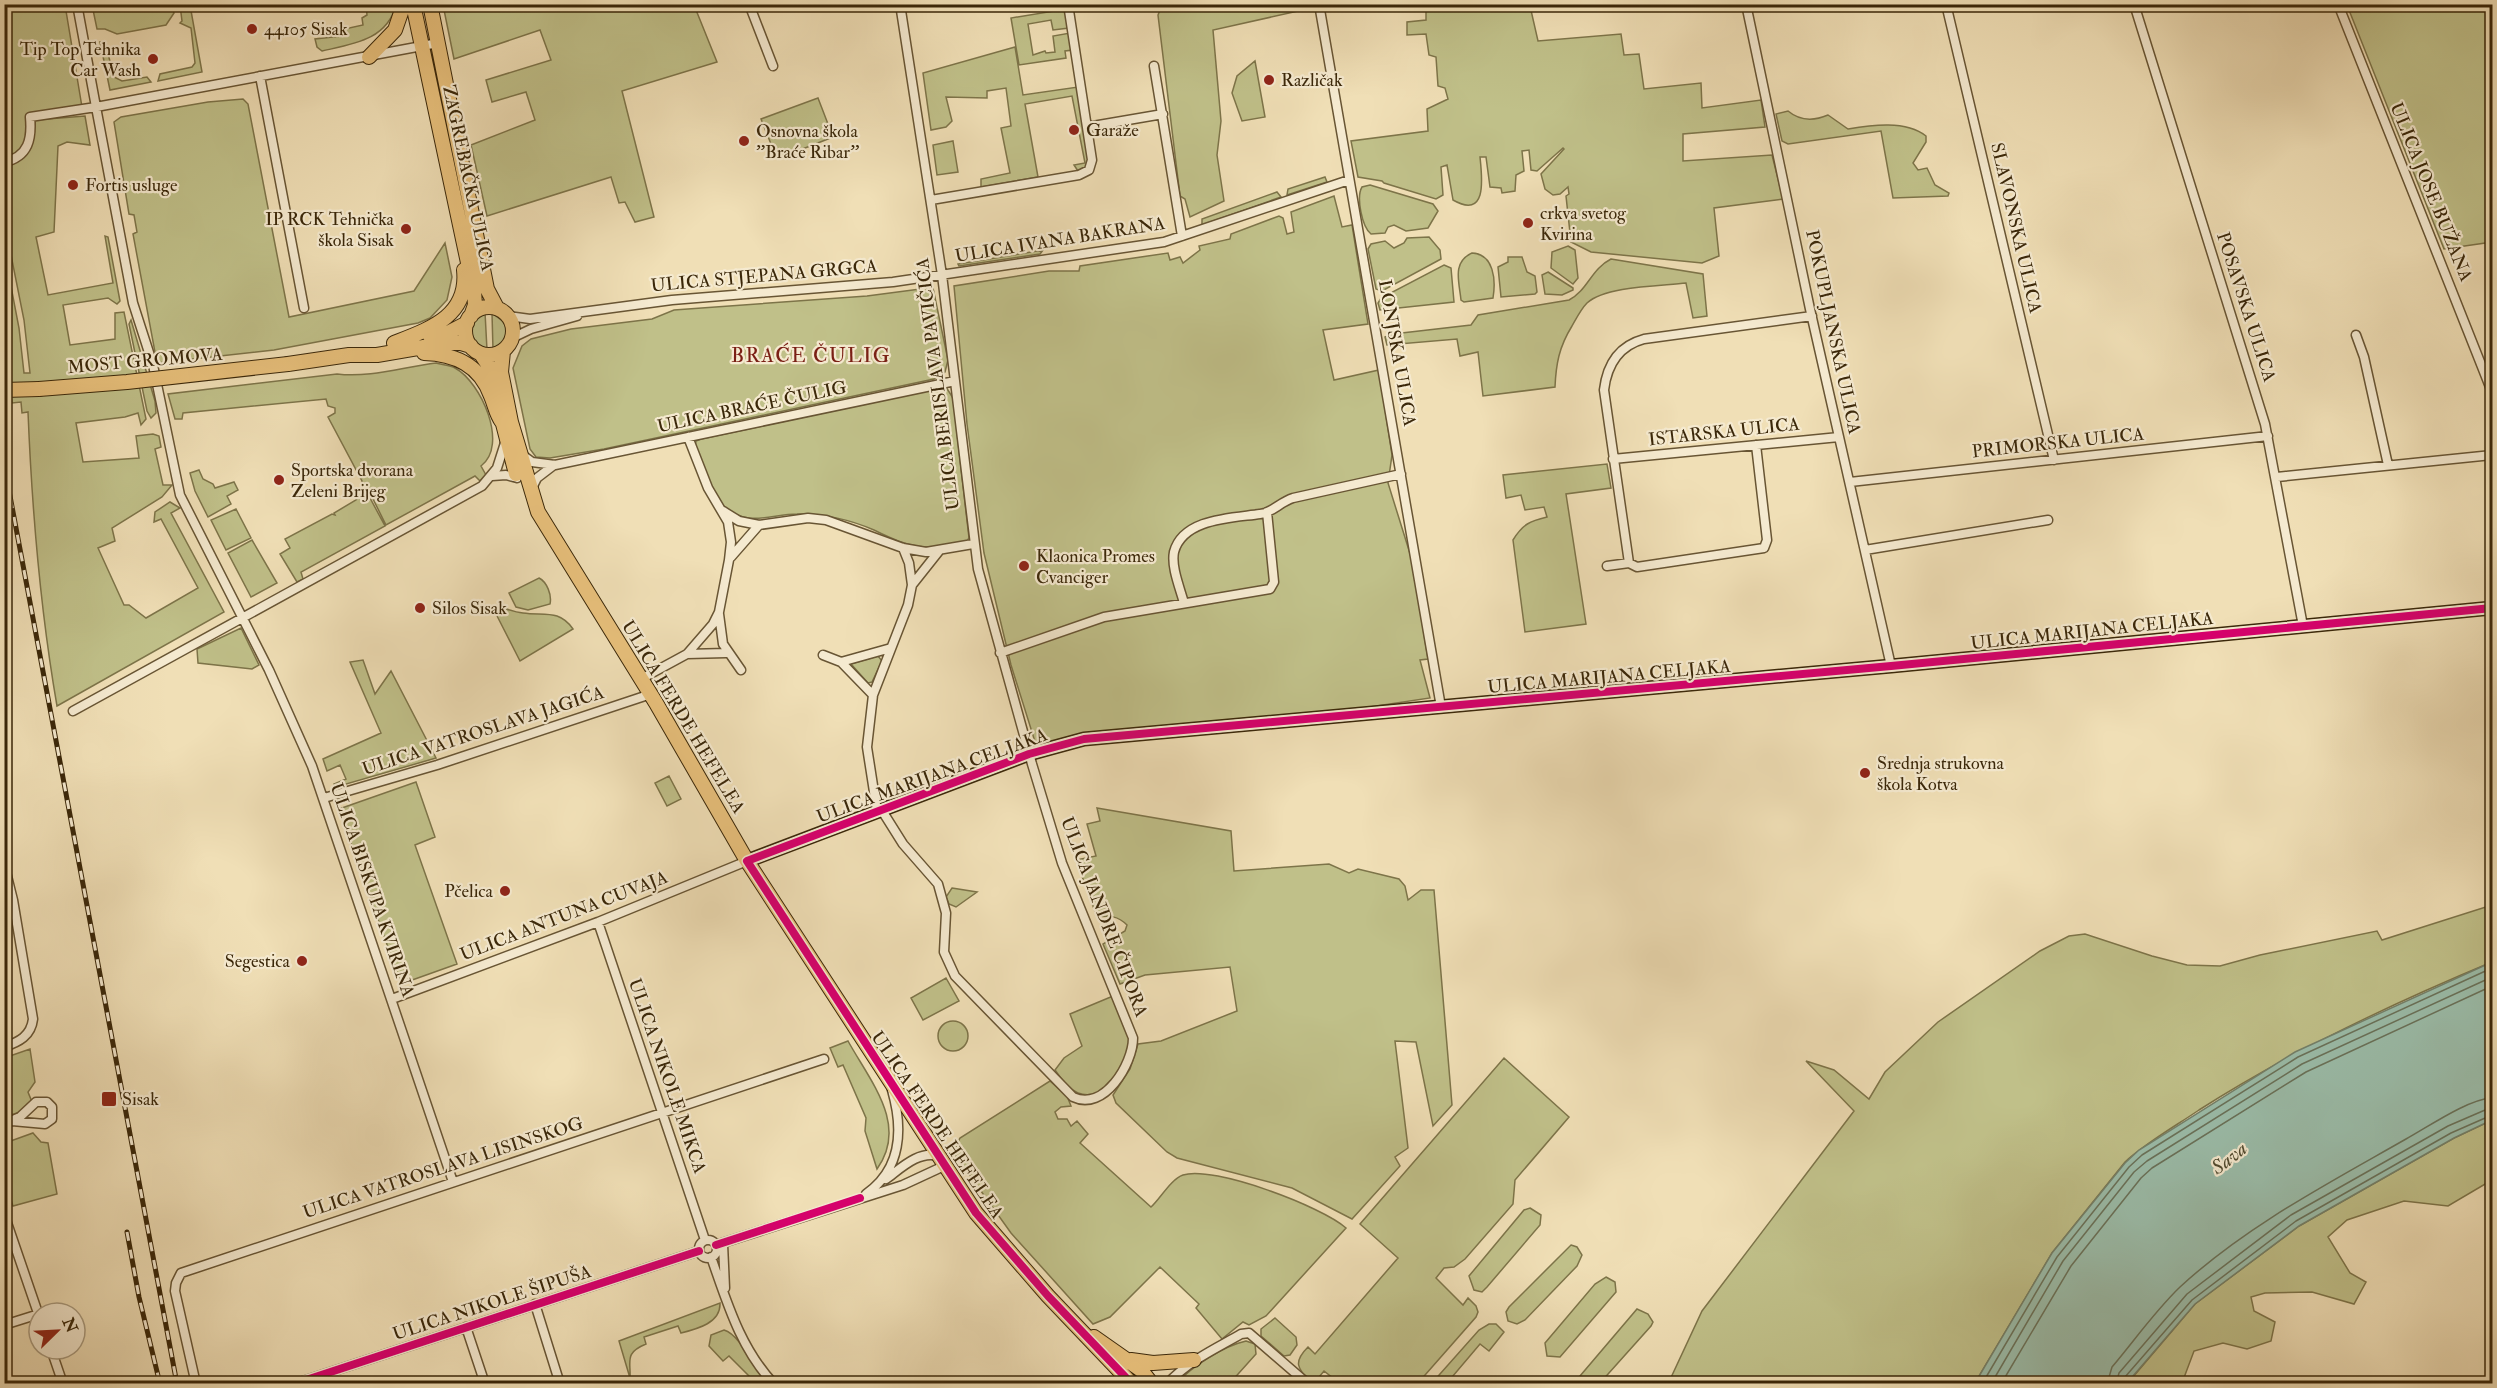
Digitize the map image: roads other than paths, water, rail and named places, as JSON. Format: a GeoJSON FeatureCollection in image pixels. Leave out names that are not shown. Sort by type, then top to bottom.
{"type":"FeatureCollection","features":[{"type":"Feature","properties":{"kind":"main road"},"geometry":{"type":"LineString","coordinates":[[369,57],[394,30],[404,4]]}},
{"type":"Feature","properties":{"kind":"main road","name":"ZAGREBAČKA ULICA"},"geometry":{"type":"LineString","coordinates":[[413,4],[474,298],[469,319]]}},
{"type":"Feature","properties":{"kind":"main road","name":"ZAGREBAČKA ULICA"},"geometry":{"type":"LineString","coordinates":[[430,4],[487,289],[503,312]]}},
{"type":"Feature","properties":{"kind":"main road"},"geometry":{"type":"LineString","coordinates":[[399,346],[446,319],[457,306],[464,286],[462,244]]}},
{"type":"Feature","properties":{"kind":"main road"},"geometry":{"type":"LineString","coordinates":[[399,346],[446,334],[483,308],[503,312],[513,327],[512,338],[503,351],[501,372],[518,450],[532,497]]}},
{"type":"Feature","properties":{"kind":"main road"},"geometry":{"type":"LineString","coordinates":[[469,319],[466,335],[491,369],[506,440],[518,478],[532,497]]}},
{"type":"Feature","properties":{"kind":"main road"},"geometry":{"type":"LineString","coordinates":[[399,346],[456,342],[476,350],[496,354],[503,351]]}},
{"type":"Feature","properties":{"kind":"main road"},"geometry":{"type":"LineString","coordinates":[[399,346],[441,354],[469,364],[488,387],[502,422]]}},
{"type":"Feature","properties":{"kind":"main road","name":"MOST GROMOVA"},"geometry":{"type":"LineString","coordinates":[[4,390],[127,382],[288,364],[399,346]]}},
{"type":"Feature","properties":{"kind":"main road","name":"ULICA FERDE HEFELEA"},"geometry":{"type":"LineString","coordinates":[[532,497],[554,542],[651,694],[747,861],[941,1161],[992,1233],[1132,1383]]}},
{"type":"Feature","properties":{"kind":"main road","name":"ULICA MARIJANA CELJAKA"},"geometry":{"type":"LineString","coordinates":[[747,861],[1029,754],[1084,739],[1891,666],[2493,608]]}},
{"type":"Feature","properties":{"kind":"main road","name":"ULICA FERDE HEFELEA"},"geometry":{"type":"LineString","coordinates":[[1077,1326],[1141,1370],[1152,1383]]}},
{"type":"Feature","properties":{"kind":"main road"},"geometry":{"type":"LineString","coordinates":[[1126,1359],[1146,1363],[1194,1360]]}},
{"type":"Feature","properties":{"kind":"street"},"geometry":{"type":"LineString","coordinates":[[77,4],[96,107]]}},
{"type":"Feature","properties":{"kind":"street"},"geometry":{"type":"LineString","coordinates":[[749,4],[773,66]]}},
{"type":"Feature","properties":{"kind":"street","name":"ULICA BERISLAVA PAVIČIĆA"},"geometry":{"type":"LineString","coordinates":[[900,4],[942,275],[973,544],[1000,653],[1029,754]]}},
{"type":"Feature","properties":{"kind":"street"},"geometry":{"type":"LineString","coordinates":[[931,200],[1086,172],[1092,164],[1068,4]]}},
{"type":"Feature","properties":{"kind":"street","name":"LONJSKA ULICA"},"geometry":{"type":"LineString","coordinates":[[1319,4],[1441,707]]}},
{"type":"Feature","properties":{"kind":"street","name":"POKUPLJANSKA ULICA"},"geometry":{"type":"LineString","coordinates":[[1746,4],[1812,316],[1891,666]]}},
{"type":"Feature","properties":{"kind":"street","name":"SLAVONSKA ULICA"},"geometry":{"type":"LineString","coordinates":[[1946,4],[2054,460]]}},
{"type":"Feature","properties":{"kind":"street","name":"POSAVSKA ULICA"},"geometry":{"type":"LineString","coordinates":[[2134,4],[2268,436],[2303,626]]}},
{"type":"Feature","properties":{"kind":"street","name":"ULICA JOSE BUŽANA"},"geometry":{"type":"LineString","coordinates":[[2338,4],[2493,392]]}},
{"type":"Feature","properties":{"kind":"street"},"geometry":{"type":"LineString","coordinates":[[4,162],[18,157],[26,150],[30,139],[30,117],[86,110],[438,43]]}},
{"type":"Feature","properties":{"kind":"street","name":"ULICA IVANA BAKRANA"},"geometry":{"type":"LineString","coordinates":[[1154,66],[1182,236]]}},
{"type":"Feature","properties":{"kind":"street"},"geometry":{"type":"LineString","coordinates":[[261,76],[304,308]]}},
{"type":"Feature","properties":{"kind":"street","name":"ULICA BISKUPA KVIRINA"},"geometry":{"type":"LineString","coordinates":[[96,107],[133,303],[153,365],[180,495],[242,616],[296,729],[324,798],[453,1182]]}},
{"type":"Feature","properties":{"kind":"street"},"geometry":{"type":"LineString","coordinates":[[1087,127],[1163,114]]}},
{"type":"Feature","properties":{"kind":"street","name":"ULICA IVANA BAKRANA"},"geometry":{"type":"LineString","coordinates":[[942,275],[1164,242],[1349,180]]}},
{"type":"Feature","properties":{"kind":"street","name":"ULICA STJEPANA GRGCA"},"geometry":{"type":"LineString","coordinates":[[503,312],[530,319],[660,301],[847,287],[942,275]]}},
{"type":"Feature","properties":{"kind":"street","name":"ULICA STJEPANA GRGCA"},"geometry":{"type":"LineString","coordinates":[[512,338],[531,328],[588,312]]}},
{"type":"Feature","properties":{"kind":"street"},"geometry":{"type":"LineString","coordinates":[[1629,563],[1604,390],[1608,368],[1623,350],[1644,339],[1812,316]]}},
{"type":"Feature","properties":{"kind":"street"},"geometry":{"type":"LineString","coordinates":[[2356,335],[2364,357],[2388,465]]}},
{"type":"Feature","properties":{"kind":"street","name":"ULICA BRAĆE ČULIG"},"geometry":{"type":"LineString","coordinates":[[518,450],[532,462],[555,465],[955,381]]}},
{"type":"Feature","properties":{"kind":"street","name":"PRIMORSKA ULICA"},"geometry":{"type":"LineString","coordinates":[[1850,482],[2268,436]]}},
{"type":"Feature","properties":{"kind":"street"},"geometry":{"type":"LineString","coordinates":[[688,437],[708,488],[722,511],[730,534],[729,560],[719,612],[726,653],[741,670]]}},
{"type":"Feature","properties":{"kind":"street","name":"ISTARSKA ULICA"},"geometry":{"type":"LineString","coordinates":[[1613,459],[1839,437]]}},
{"type":"Feature","properties":{"kind":"street"},"geometry":{"type":"LineString","coordinates":[[73,711],[482,486],[492,476],[504,453],[506,440]]}},
{"type":"Feature","properties":{"kind":"street"},"geometry":{"type":"LineString","coordinates":[[1607,566],[1629,563],[1637,567],[1764,548],[1767,540],[1756,445]]}},
{"type":"Feature","properties":{"kind":"street"},"geometry":{"type":"LineString","coordinates":[[2277,477],[2493,455]]}},
{"type":"Feature","properties":{"kind":"street"},"geometry":{"type":"LineString","coordinates":[[532,497],[537,478],[555,465]]}},
{"type":"Feature","properties":{"kind":"street"},"geometry":{"type":"LineString","coordinates":[[492,476],[506,474],[518,478]]}},
{"type":"Feature","properties":{"kind":"street"},"geometry":{"type":"LineString","coordinates":[[1184,603],[1174,552],[1181,539],[1194,528],[1212,522],[1267,513],[1285,500],[1401,474]]}},
{"type":"Feature","properties":{"kind":"street"},"geometry":{"type":"LineString","coordinates":[[722,511],[739,520],[759,525],[808,518],[826,520],[903,548],[939,552],[973,544]]}},
{"type":"Feature","properties":{"kind":"street"},"geometry":{"type":"LineString","coordinates":[[1000,653],[1104,616],[1273,587],[1267,513]]}},
{"type":"Feature","properties":{"kind":"street"},"geometry":{"type":"LineString","coordinates":[[1865,550],[2048,520]]}},
{"type":"Feature","properties":{"kind":"street"},"geometry":{"type":"LineString","coordinates":[[729,560],[740,543],[759,525]]}},
{"type":"Feature","properties":{"kind":"street"},"geometry":{"type":"LineString","coordinates":[[879,810],[867,747],[873,695],[908,605],[912,585],[909,562],[903,548]]}},
{"type":"Feature","properties":{"kind":"street"},"geometry":{"type":"LineString","coordinates":[[912,585],[939,552]]}},
{"type":"Feature","properties":{"kind":"street"},"geometry":{"type":"LineString","coordinates":[[641,679],[687,654],[705,634],[719,612]]}},
{"type":"Feature","properties":{"kind":"street"},"geometry":{"type":"LineString","coordinates":[[841,662],[891,648]]}},
{"type":"Feature","properties":{"kind":"street"},"geometry":{"type":"LineString","coordinates":[[687,654],[726,653]]}},
{"type":"Feature","properties":{"kind":"street"},"geometry":{"type":"LineString","coordinates":[[823,656],[841,662],[873,695]]}},
{"type":"Feature","properties":{"kind":"street","name":"ULICA VATROSLAVA JAGIĆA"},"geometry":{"type":"LineString","coordinates":[[324,798],[437,765],[651,694]]}},
{"type":"Feature","properties":{"kind":"street","name":"ULICA JANDRE ČIPORA"},"geometry":{"type":"LineString","coordinates":[[879,810],[903,844],[938,884],[946,913],[944,952],[955,976],[1037,1062],[1078,1099],[1102,1093],[1116,1083],[1129,1059],[1133,1038],[1065,871],[1029,754]]}},
{"type":"Feature","properties":{"kind":"street","name":"ULICA ANTUNA CUVAJA"},"geometry":{"type":"LineString","coordinates":[[392,999],[598,922],[747,861]]}},
{"type":"Feature","properties":{"kind":"street"},"geometry":{"type":"LineString","coordinates":[[4,864],[14,900],[33,1020],[30,1030],[21,1040],[4,1047]]}},
{"type":"Feature","properties":{"kind":"street","name":"ULICA NIKOLE MIKCA"},"geometry":{"type":"LineString","coordinates":[[598,922],[705,1240]]}},
{"type":"Feature","properties":{"kind":"street","name":"ULICA VATROSLAVA LISINSKOG"},"geometry":{"type":"LineString","coordinates":[[196,1383],[175,1291],[181,1273],[824,1059]]}},
{"type":"Feature","properties":{"kind":"street"},"geometry":{"type":"LineString","coordinates":[[878,1185],[891,1165],[899,1134],[898,1111],[890,1084]]}},
{"type":"Feature","properties":{"kind":"street"},"geometry":{"type":"LineString","coordinates":[[36,1102],[47,1102],[52,1107],[52,1119],[45,1124],[8,1123],[36,1102]]}},
{"type":"Feature","properties":{"kind":"street"},"geometry":{"type":"LineString","coordinates":[[720,1244],[716,1254],[711,1257],[703,1256],[699,1251],[701,1243],[705,1240],[720,1244],[921,1178],[941,1161],[928,1155],[918,1157],[860,1198]]}},
{"type":"Feature","properties":{"kind":"street"},"geometry":{"type":"LineString","coordinates":[[4,1214],[34,1301]]}},
{"type":"Feature","properties":{"kind":"street"},"geometry":{"type":"LineString","coordinates":[[720,1244],[724,1294]]}},
{"type":"Feature","properties":{"kind":"street","name":"ULICA NIKOLE ŠIPUŠA"},"geometry":{"type":"LineString","coordinates":[[294,1383],[699,1251]]}},
{"type":"Feature","properties":{"kind":"street"},"geometry":{"type":"LineString","coordinates":[[711,1257],[749,1353],[774,1383]]}},
{"type":"Feature","properties":{"kind":"street"},"geometry":{"type":"LineString","coordinates":[[535,1304],[561,1383]]}},
{"type":"Feature","properties":{"kind":"street"},"geometry":{"type":"LineString","coordinates":[[4,1325],[27,1318]]}},
{"type":"Feature","properties":{"kind":"street"},"geometry":{"type":"LineString","coordinates":[[466,1327],[485,1383]]}},
{"type":"Feature","properties":{"kind":"street"},"geometry":{"type":"LineString","coordinates":[[1167,1383],[1194,1360],[1241,1334],[1249,1333],[1308,1383]]}},
{"type":"Feature","properties":{"kind":"street"},"geometry":{"type":"LineString","coordinates":[[55,1361],[63,1383]]}},
{"type":"Feature","properties":{"kind":"water","name":"Sava"},"geometry":{"type":"Polygon","coordinates":[[[2492,962],[2492,1120],[2454,1138],[2299,1226],[2195,1304],[2127,1383],[1975,1383],[2052,1253],[2125,1163],[2139,1150],[2295,1052],[2492,962]]]}},
{"type":"Feature","properties":{"kind":"railway"},"geometry":{"type":"LineString","coordinates":[[4,464],[177,1384]]}},
{"type":"Feature","properties":{"kind":"railway"},"geometry":{"type":"LineString","coordinates":[[127,1232],[139,1297],[160,1384]]}},
{"type":"Feature","properties":{"kind":"place","name":"44105 Sisak"},"geometry":{"type":"Point","coordinates":[252,29]}},
{"type":"Feature","properties":{"kind":"place","name":"Tip Top Tehnika Car Wash"},"geometry":{"type":"Point","coordinates":[153,59]}},
{"type":"Feature","properties":{"kind":"place","name":"Različak"},"geometry":{"type":"Point","coordinates":[1269,80]}},
{"type":"Feature","properties":{"kind":"place","name":"Garaže"},"geometry":{"type":"Point","coordinates":[1074,130]}},
{"type":"Feature","properties":{"kind":"place","name":"Osnovna škola ''Braće Ribar''"},"geometry":{"type":"Point","coordinates":[744,141]}},
{"type":"Feature","properties":{"kind":"place","name":"Fortis usluge"},"geometry":{"type":"Point","coordinates":[73,185]}},
{"type":"Feature","properties":{"kind":"place","name":"crkva svetog Kvirina"},"geometry":{"type":"Point","coordinates":[1528,223]}},
{"type":"Feature","properties":{"kind":"place","name":"IP RCK Tehnička škola Sisak"},"geometry":{"type":"Point","coordinates":[406,229]}},
{"type":"Feature","properties":{"kind":"place","name":"Sportska dvorana Zeleni Brijeg"},"geometry":{"type":"Point","coordinates":[279,480]}},
{"type":"Feature","properties":{"kind":"place","name":"Klaonica Promes Cvanciger"},"geometry":{"type":"Point","coordinates":[1024,566]}},
{"type":"Feature","properties":{"kind":"place","name":"Silos Sisak"},"geometry":{"type":"Point","coordinates":[420,608]}},
{"type":"Feature","properties":{"kind":"place","name":"Srednja strukovna škola Kotva"},"geometry":{"type":"Point","coordinates":[1865,773]}},
{"type":"Feature","properties":{"kind":"place","name":"Pčelica"},"geometry":{"type":"Point","coordinates":[505,891]}},
{"type":"Feature","properties":{"kind":"place","name":"Segestica"},"geometry":{"type":"Point","coordinates":[302,961]}},
{"type":"Feature","properties":{"kind":"place","name":"Sisak"},"geometry":{"type":"Point","coordinates":[109,1099]}},
{"type":"Feature","properties":{"kind":"district","name":"BRAĆE ČULIG"},"geometry":{"type":"Point","coordinates":[811,355]}}]}
